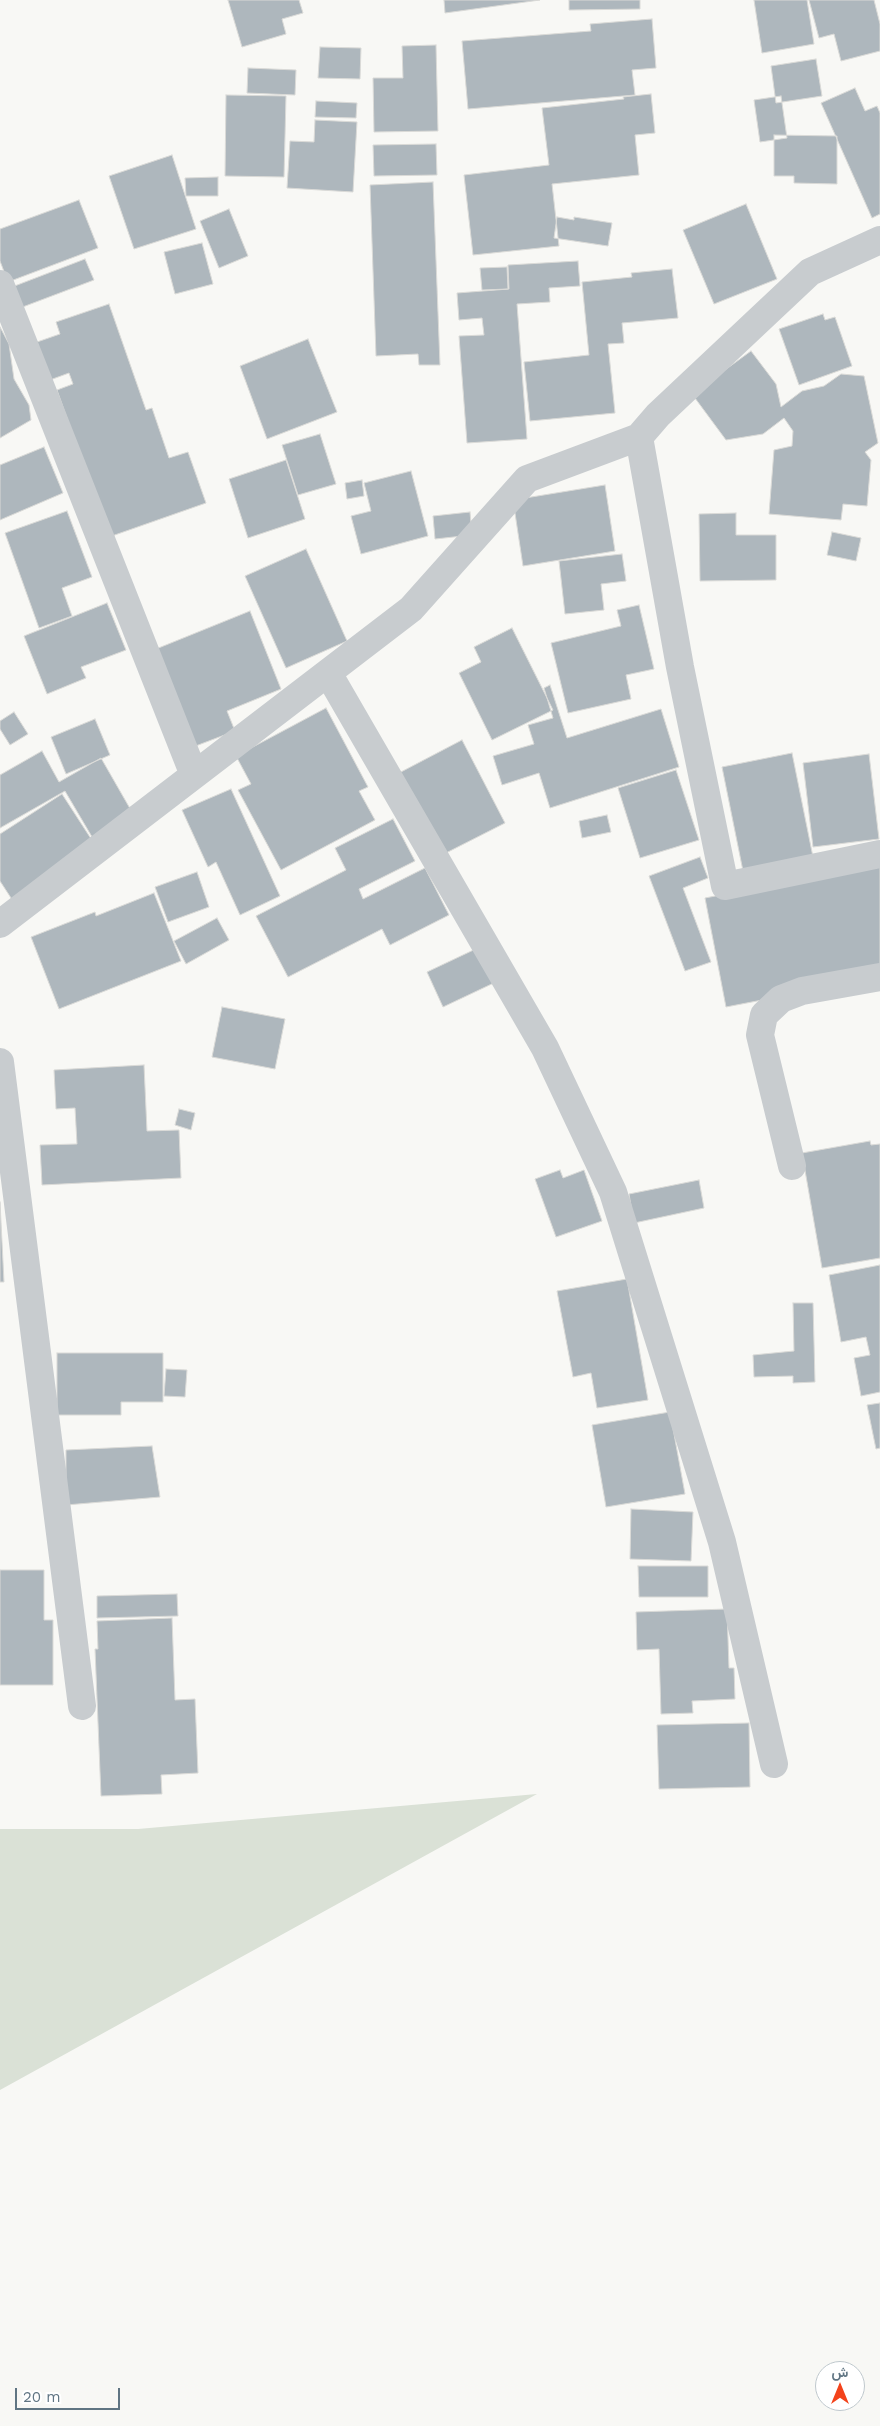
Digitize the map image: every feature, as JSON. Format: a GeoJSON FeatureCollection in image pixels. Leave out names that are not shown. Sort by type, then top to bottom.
{"type":"FeatureCollection","features":[{"type":"Feature","properties":{"kind":"street"},"geometry":{"type":"LineString","coordinates":[[0,924],[410,609],[527,478],[639,437],[658,415],[810,272],[880,240]]}},
{"type":"Feature","properties":{"kind":"street"},"geometry":{"type":"LineString","coordinates":[[0,284],[194,775]]}},
{"type":"Feature","properties":{"kind":"street"},"geometry":{"type":"LineString","coordinates":[[639,437],[680,667],[725,886],[880,854]]}},
{"type":"Feature","properties":{"kind":"street"},"geometry":{"type":"LineString","coordinates":[[328,672],[545,1048],[614,1192],[722,1542],[774,1764]]}},
{"type":"Feature","properties":{"kind":"street"},"geometry":{"type":"LineString","coordinates":[[792,1166],[760,1036],[764,1015],[781,999],[802,991],[880,978]]}},
{"type":"Feature","properties":{"kind":"street"},"geometry":{"type":"LineString","coordinates":[[0,1062],[82,1706]]}},
{"type":"Feature","properties":{"kind":"shaded area"},"geometry":{"type":"Polygon","coordinates":[[[537,1794],[0,2090],[0,1829],[138,1829],[537,1794]]]}},
{"type":"Feature","properties":{"kind":"building"},"geometry":{"type":"Polygon","coordinates":[[[228,0],[299,0],[303,13],[282,19],[286,34],[242,47],[228,0]]]}},
{"type":"Feature","properties":{"kind":"building"},"geometry":{"type":"Polygon","coordinates":[[[444,0],[540,0],[445,13],[444,0]]]}},
{"type":"Feature","properties":{"kind":"building"},"geometry":{"type":"Polygon","coordinates":[[[569,0],[640,0],[640,9],[569,10],[569,0]]]}},
{"type":"Feature","properties":{"kind":"building"},"geometry":{"type":"Polygon","coordinates":[[[754,0],[807,0],[814,44],[762,53],[754,0]]]}},
{"type":"Feature","properties":{"kind":"building"},"geometry":{"type":"Polygon","coordinates":[[[809,0],[874,0],[880,24],[880,51],[841,61],[834,34],[819,38],[809,0]]]}},
{"type":"Feature","properties":{"kind":"building"},"geometry":{"type":"Polygon","coordinates":[[[652,19],[656,68],[632,70],[635,95],[468,109],[462,41],[591,31],[590,24],[652,19]]]}},
{"type":"Feature","properties":{"kind":"building"},"geometry":{"type":"Polygon","coordinates":[[[436,45],[438,131],[374,132],[373,78],[403,78],[402,46],[436,45]]]}},
{"type":"Feature","properties":{"kind":"building"},"geometry":{"type":"Polygon","coordinates":[[[320,47],[361,48],[360,79],[318,78],[320,47]]]}},
{"type":"Feature","properties":{"kind":"building"},"geometry":{"type":"Polygon","coordinates":[[[816,59],[822,96],[776,103],[771,66],[816,59]]]}},
{"type":"Feature","properties":{"kind":"building"},"geometry":{"type":"Polygon","coordinates":[[[248,68],[296,70],[295,95],[247,93],[248,68]]]}},
{"type":"Feature","properties":{"kind":"building"},"geometry":{"type":"Polygon","coordinates":[[[855,88],[865,111],[877,106],[880,113],[880,214],[872,218],[821,103],[855,88]]]}},
{"type":"Feature","properties":{"kind":"building"},"geometry":{"type":"Polygon","coordinates":[[[651,94],[655,133],[635,135],[639,175],[552,184],[559,246],[473,255],[464,175],[549,165],[542,108],[624,99],[623,97],[651,94]]]}},
{"type":"Feature","properties":{"kind":"building"},"geometry":{"type":"Polygon","coordinates":[[[226,95],[286,96],[284,177],[225,176],[226,95]]]}},
{"type":"Feature","properties":{"kind":"building"},"geometry":{"type":"Polygon","coordinates":[[[781,96],[787,138],[760,142],[754,100],[781,96]]]}},
{"type":"Feature","properties":{"kind":"building"},"geometry":{"type":"Polygon","coordinates":[[[316,101],[357,103],[356,118],[315,117],[316,101]]]}},
{"type":"Feature","properties":{"kind":"building"},"geometry":{"type":"Polygon","coordinates":[[[315,120],[357,122],[353,192],[287,188],[290,141],[314,142],[315,120]]]}},
{"type":"Feature","properties":{"kind":"building"},"geometry":{"type":"Polygon","coordinates":[[[774,135],[837,136],[837,184],[794,183],[794,176],[774,176],[774,135]]]}},
{"type":"Feature","properties":{"kind":"building"},"geometry":{"type":"Polygon","coordinates":[[[436,144],[437,175],[374,176],[373,145],[436,144]]]}},
{"type":"Feature","properties":{"kind":"building"},"geometry":{"type":"Polygon","coordinates":[[[172,155],[196,229],[134,249],[109,176],[172,155]]]}},
{"type":"Feature","properties":{"kind":"building"},"geometry":{"type":"Polygon","coordinates":[[[218,177],[218,196],[186,196],[185,178],[218,177]]]}},
{"type":"Feature","properties":{"kind":"building"},"geometry":{"type":"Polygon","coordinates":[[[433,182],[440,365],[419,365],[418,354],[376,356],[370,185],[433,182]]]}},
{"type":"Feature","properties":{"kind":"building"},"geometry":{"type":"Polygon","coordinates":[[[79,200],[98,248],[8,282],[0,261],[0,229],[79,200]]]}},
{"type":"Feature","properties":{"kind":"building"},"geometry":{"type":"Polygon","coordinates":[[[746,204],[777,279],[714,304],[683,230],[746,204]]]}},
{"type":"Feature","properties":{"kind":"building"},"geometry":{"type":"Polygon","coordinates":[[[229,209],[248,256],[219,268],[200,221],[229,209]]]}},
{"type":"Feature","properties":{"kind":"building"},"geometry":{"type":"Polygon","coordinates":[[[557,217],[574,220],[574,217],[612,223],[608,246],[554,238],[557,217]]]}},
{"type":"Feature","properties":{"kind":"building"},"geometry":{"type":"Polygon","coordinates":[[[202,243],[213,284],[175,294],[164,252],[202,243]]]}},
{"type":"Feature","properties":{"kind":"building"},"geometry":{"type":"Polygon","coordinates":[[[85,259],[94,280],[20,308],[12,287],[85,259]]]}},
{"type":"Feature","properties":{"kind":"building"},"geometry":{"type":"Polygon","coordinates":[[[578,261],[580,286],[549,288],[550,302],[517,304],[527,439],[467,443],[459,336],[484,335],[482,318],[459,320],[457,293],[509,289],[508,265],[578,261]]]}},
{"type":"Feature","properties":{"kind":"building"},"geometry":{"type":"Polygon","coordinates":[[[507,267],[508,289],[482,290],[480,268],[507,267]]]}},
{"type":"Feature","properties":{"kind":"building"},"geometry":{"type":"Polygon","coordinates":[[[672,269],[678,318],[622,323],[624,343],[608,344],[615,413],[530,421],[524,362],[589,355],[582,282],[632,277],[631,273],[672,269]]]}},
{"type":"Feature","properties":{"kind":"building"},"geometry":{"type":"Polygon","coordinates":[[[109,304],[146,410],[152,408],[169,458],[188,452],[206,503],[109,537],[57,390],[73,384],[69,373],[50,380],[37,342],[60,334],[56,322],[109,304]]]}},
{"type":"Feature","properties":{"kind":"building"},"geometry":{"type":"Polygon","coordinates":[[[823,314],[825,320],[835,317],[852,366],[799,385],[779,329],[823,314]]]}},
{"type":"Feature","properties":{"kind":"building"},"geometry":{"type":"Polygon","coordinates":[[[0,327],[9,344],[14,379],[29,405],[31,420],[0,438],[0,327]]]}},
{"type":"Feature","properties":{"kind":"building"},"geometry":{"type":"Polygon","coordinates":[[[308,339],[337,412],[267,439],[240,366],[308,339]]]}},
{"type":"Feature","properties":{"kind":"building"},"geometry":{"type":"Polygon","coordinates":[[[751,351],[776,384],[781,407],[802,391],[824,386],[841,374],[864,376],[878,443],[865,452],[871,460],[867,506],[843,504],[841,520],[769,514],[774,450],[792,446],[793,431],[784,418],[763,434],[726,440],[692,394],[751,351]]]}},
{"type":"Feature","properties":{"kind":"building"},"geometry":{"type":"Polygon","coordinates":[[[320,434],[336,484],[298,495],[282,445],[320,434]]]}},
{"type":"Feature","properties":{"kind":"building"},"geometry":{"type":"Polygon","coordinates":[[[44,447],[63,493],[0,520],[0,465],[44,447]]]}},
{"type":"Feature","properties":{"kind":"building"},"geometry":{"type":"Polygon","coordinates":[[[286,460],[305,519],[248,538],[229,479],[286,460]]]}},
{"type":"Feature","properties":{"kind":"building"},"geometry":{"type":"Polygon","coordinates":[[[411,471],[428,536],[361,554],[351,516],[371,511],[364,483],[411,471]]]}},
{"type":"Feature","properties":{"kind":"building"},"geometry":{"type":"Polygon","coordinates":[[[362,480],[364,496],[347,499],[345,483],[362,480]]]}},
{"type":"Feature","properties":{"kind":"building"},"geometry":{"type":"Polygon","coordinates":[[[605,485],[615,551],[523,566],[513,500],[605,485]]]}},
{"type":"Feature","properties":{"kind":"building"},"geometry":{"type":"Polygon","coordinates":[[[67,511],[92,577],[62,588],[72,616],[39,628],[5,533],[67,511]]]}},
{"type":"Feature","properties":{"kind":"building"},"geometry":{"type":"Polygon","coordinates":[[[470,512],[472,535],[435,539],[433,516],[470,512]]]}},
{"type":"Feature","properties":{"kind":"building"},"geometry":{"type":"Polygon","coordinates":[[[736,513],[736,535],[776,535],[776,580],[700,581],[699,514],[736,513]]]}},
{"type":"Feature","properties":{"kind":"building"},"geometry":{"type":"Polygon","coordinates":[[[832,532],[861,538],[856,561],[827,555],[832,532]]]}},
{"type":"Feature","properties":{"kind":"building"},"geometry":{"type":"Polygon","coordinates":[[[306,549],[347,641],[286,668],[245,576],[306,549]]]}},
{"type":"Feature","properties":{"kind":"building"},"geometry":{"type":"Polygon","coordinates":[[[622,554],[626,581],[601,584],[604,610],[565,614],[559,561],[622,554]]]}},
{"type":"Feature","properties":{"kind":"building"},"geometry":{"type":"Polygon","coordinates":[[[107,603],[126,650],[81,667],[86,678],[47,694],[24,636],[107,603]]]}},
{"type":"Feature","properties":{"kind":"building"},"geometry":{"type":"Polygon","coordinates":[[[639,605],[654,669],[626,675],[631,699],[568,713],[551,643],[621,626],[617,610],[639,605]]]}},
{"type":"Feature","properties":{"kind":"building"},"geometry":{"type":"Polygon","coordinates":[[[250,611],[281,689],[227,711],[235,731],[193,747],[156,649],[250,611]]]}},
{"type":"Feature","properties":{"kind":"building"},"geometry":{"type":"Polygon","coordinates":[[[512,628],[553,710],[492,740],[459,673],[481,662],[474,647],[512,628]]]}},
{"type":"Feature","properties":{"kind":"building"},"geometry":{"type":"Polygon","coordinates":[[[550,685],[567,738],[661,709],[679,767],[550,808],[539,773],[502,785],[493,756],[534,744],[528,725],[553,718],[544,688],[550,685]]]}},
{"type":"Feature","properties":{"kind":"building"},"geometry":{"type":"Polygon","coordinates":[[[326,708],[368,787],[359,791],[375,820],[281,870],[238,790],[251,784],[236,756],[326,708]]]}},
{"type":"Feature","properties":{"kind":"building"},"geometry":{"type":"Polygon","coordinates":[[[14,712],[28,734],[10,745],[0,729],[0,721],[14,712]]]}},
{"type":"Feature","properties":{"kind":"building"},"geometry":{"type":"Polygon","coordinates":[[[95,719],[110,755],[66,774],[51,737],[95,719]]]}},
{"type":"Feature","properties":{"kind":"building"},"geometry":{"type":"Polygon","coordinates":[[[462,740],[505,823],[442,855],[399,773],[462,740]]]}},
{"type":"Feature","properties":{"kind":"building"},"geometry":{"type":"Polygon","coordinates":[[[42,751],[59,782],[101,758],[136,819],[95,842],[65,791],[0,828],[0,775],[42,751]]]}},
{"type":"Feature","properties":{"kind":"building"},"geometry":{"type":"Polygon","coordinates":[[[792,753],[813,857],[743,871],[722,767],[792,753]]]}},
{"type":"Feature","properties":{"kind":"building"},"geometry":{"type":"Polygon","coordinates":[[[869,754],[879,839],[813,847],[803,763],[869,754]]]}},
{"type":"Feature","properties":{"kind":"building"},"geometry":{"type":"Polygon","coordinates":[[[676,770],[699,840],[640,858],[618,788],[676,770]]]}},
{"type":"Feature","properties":{"kind":"building"},"geometry":{"type":"Polygon","coordinates":[[[231,789],[280,896],[240,915],[216,862],[208,867],[182,810],[231,789]]]}},
{"type":"Feature","properties":{"kind":"building"},"geometry":{"type":"Polygon","coordinates":[[[62,794],[97,848],[13,901],[0,881],[0,834],[62,794]]]}},
{"type":"Feature","properties":{"kind":"building"},"geometry":{"type":"Polygon","coordinates":[[[607,815],[611,832],[582,838],[579,821],[607,815]]]}},
{"type":"Feature","properties":{"kind":"building"},"geometry":{"type":"Polygon","coordinates":[[[393,819],[415,861],[359,889],[363,899],[425,868],[449,915],[390,945],[382,929],[288,977],[256,916],[346,870],[335,848],[393,819]]]}},
{"type":"Feature","properties":{"kind":"building"},"geometry":{"type":"Polygon","coordinates":[[[700,857],[708,878],[683,888],[711,962],[685,971],[649,876],[700,857]]]}},
{"type":"Feature","properties":{"kind":"building"},"geometry":{"type":"Polygon","coordinates":[[[880,864],[880,971],[793,994],[726,1007],[705,898],[880,864]]]}},
{"type":"Feature","properties":{"kind":"building"},"geometry":{"type":"Polygon","coordinates":[[[197,872],[209,907],[168,922],[155,887],[197,872]]]}},
{"type":"Feature","properties":{"kind":"building"},"geometry":{"type":"Polygon","coordinates":[[[154,893],[181,961],[59,1009],[31,937],[95,912],[96,916],[154,893]]]}},
{"type":"Feature","properties":{"kind":"building"},"geometry":{"type":"Polygon","coordinates":[[[217,918],[229,940],[186,964],[174,941],[217,918]]]}},
{"type":"Feature","properties":{"kind":"building"},"geometry":{"type":"Polygon","coordinates":[[[482,946],[498,981],[443,1007],[427,972],[482,946]]]}},
{"type":"Feature","properties":{"kind":"building"},"geometry":{"type":"Polygon","coordinates":[[[222,1007],[285,1019],[275,1069],[212,1057],[222,1007]]]}},
{"type":"Feature","properties":{"kind":"building"},"geometry":{"type":"Polygon","coordinates":[[[144,1065],[147,1131],[179,1130],[181,1178],[42,1185],[40,1145],[77,1144],[75,1108],[56,1109],[54,1070],[144,1065]]]}},
{"type":"Feature","properties":{"kind":"building"},"geometry":{"type":"Polygon","coordinates":[[[179,1109],[195,1113],[191,1130],[175,1125],[179,1109]]]}},
{"type":"Feature","properties":{"kind":"building"},"geometry":{"type":"Polygon","coordinates":[[[870,1141],[871,1145],[880,1144],[880,1258],[822,1268],[802,1153],[870,1141]]]}},
{"type":"Feature","properties":{"kind":"building"},"geometry":{"type":"Polygon","coordinates":[[[560,1170],[563,1178],[584,1170],[602,1221],[556,1237],[535,1179],[560,1170]]]}},
{"type":"Feature","properties":{"kind":"building"},"geometry":{"type":"Polygon","coordinates":[[[699,1180],[704,1208],[634,1223],[629,1194],[699,1180]]]}},
{"type":"Feature","properties":{"kind":"building"},"geometry":{"type":"Polygon","coordinates":[[[0,1202],[4,1282],[0,1282],[0,1202]]]}},
{"type":"Feature","properties":{"kind":"building"},"geometry":{"type":"Polygon","coordinates":[[[880,1265],[880,1392],[861,1396],[854,1358],[870,1355],[866,1337],[841,1342],[829,1275],[880,1265]]]}},
{"type":"Feature","properties":{"kind":"building"},"geometry":{"type":"Polygon","coordinates":[[[627,1279],[648,1400],[597,1408],[591,1373],[573,1377],[557,1291],[627,1279]]]}},
{"type":"Feature","properties":{"kind":"building"},"geometry":{"type":"Polygon","coordinates":[[[793,1303],[813,1303],[815,1382],[793,1383],[793,1376],[754,1377],[753,1355],[794,1351],[793,1303]]]}},
{"type":"Feature","properties":{"kind":"building"},"geometry":{"type":"Polygon","coordinates":[[[57,1353],[163,1353],[163,1402],[121,1402],[121,1415],[57,1415],[57,1353]]]}},
{"type":"Feature","properties":{"kind":"building"},"geometry":{"type":"Polygon","coordinates":[[[166,1369],[187,1370],[185,1397],[164,1396],[166,1369]]]}},
{"type":"Feature","properties":{"kind":"building"},"geometry":{"type":"Polygon","coordinates":[[[880,1403],[880,1448],[876,1449],[867,1405],[880,1403]]]}},
{"type":"Feature","properties":{"kind":"building"},"geometry":{"type":"Polygon","coordinates":[[[670,1412],[685,1494],[606,1507],[592,1425],[670,1412]]]}},
{"type":"Feature","properties":{"kind":"building"},"geometry":{"type":"Polygon","coordinates":[[[152,1446],[160,1497],[66,1505],[66,1450],[152,1446]]]}},
{"type":"Feature","properties":{"kind":"building"},"geometry":{"type":"Polygon","coordinates":[[[631,1509],[693,1512],[691,1561],[630,1559],[631,1509]]]}},
{"type":"Feature","properties":{"kind":"building"},"geometry":{"type":"Polygon","coordinates":[[[638,1566],[708,1566],[708,1597],[639,1597],[638,1566]]]}},
{"type":"Feature","properties":{"kind":"building"},"geometry":{"type":"Polygon","coordinates":[[[0,1570],[44,1570],[44,1620],[53,1620],[53,1685],[0,1685],[0,1570]]]}},
{"type":"Feature","properties":{"kind":"building"},"geometry":{"type":"Polygon","coordinates":[[[177,1594],[178,1616],[97,1618],[97,1596],[177,1594]]]}},
{"type":"Feature","properties":{"kind":"building"},"geometry":{"type":"Polygon","coordinates":[[[727,1609],[729,1668],[734,1668],[735,1699],[692,1701],[693,1713],[661,1714],[659,1649],[637,1650],[636,1612],[727,1609]]]}},
{"type":"Feature","properties":{"kind":"building"},"geometry":{"type":"Polygon","coordinates":[[[172,1618],[175,1700],[195,1699],[198,1773],[161,1775],[162,1794],[101,1796],[95,1649],[98,1649],[97,1621],[172,1618]]]}},
{"type":"Feature","properties":{"kind":"building"},"geometry":{"type":"Polygon","coordinates":[[[749,1723],[750,1787],[659,1789],[657,1725],[749,1723]]]}}]}
